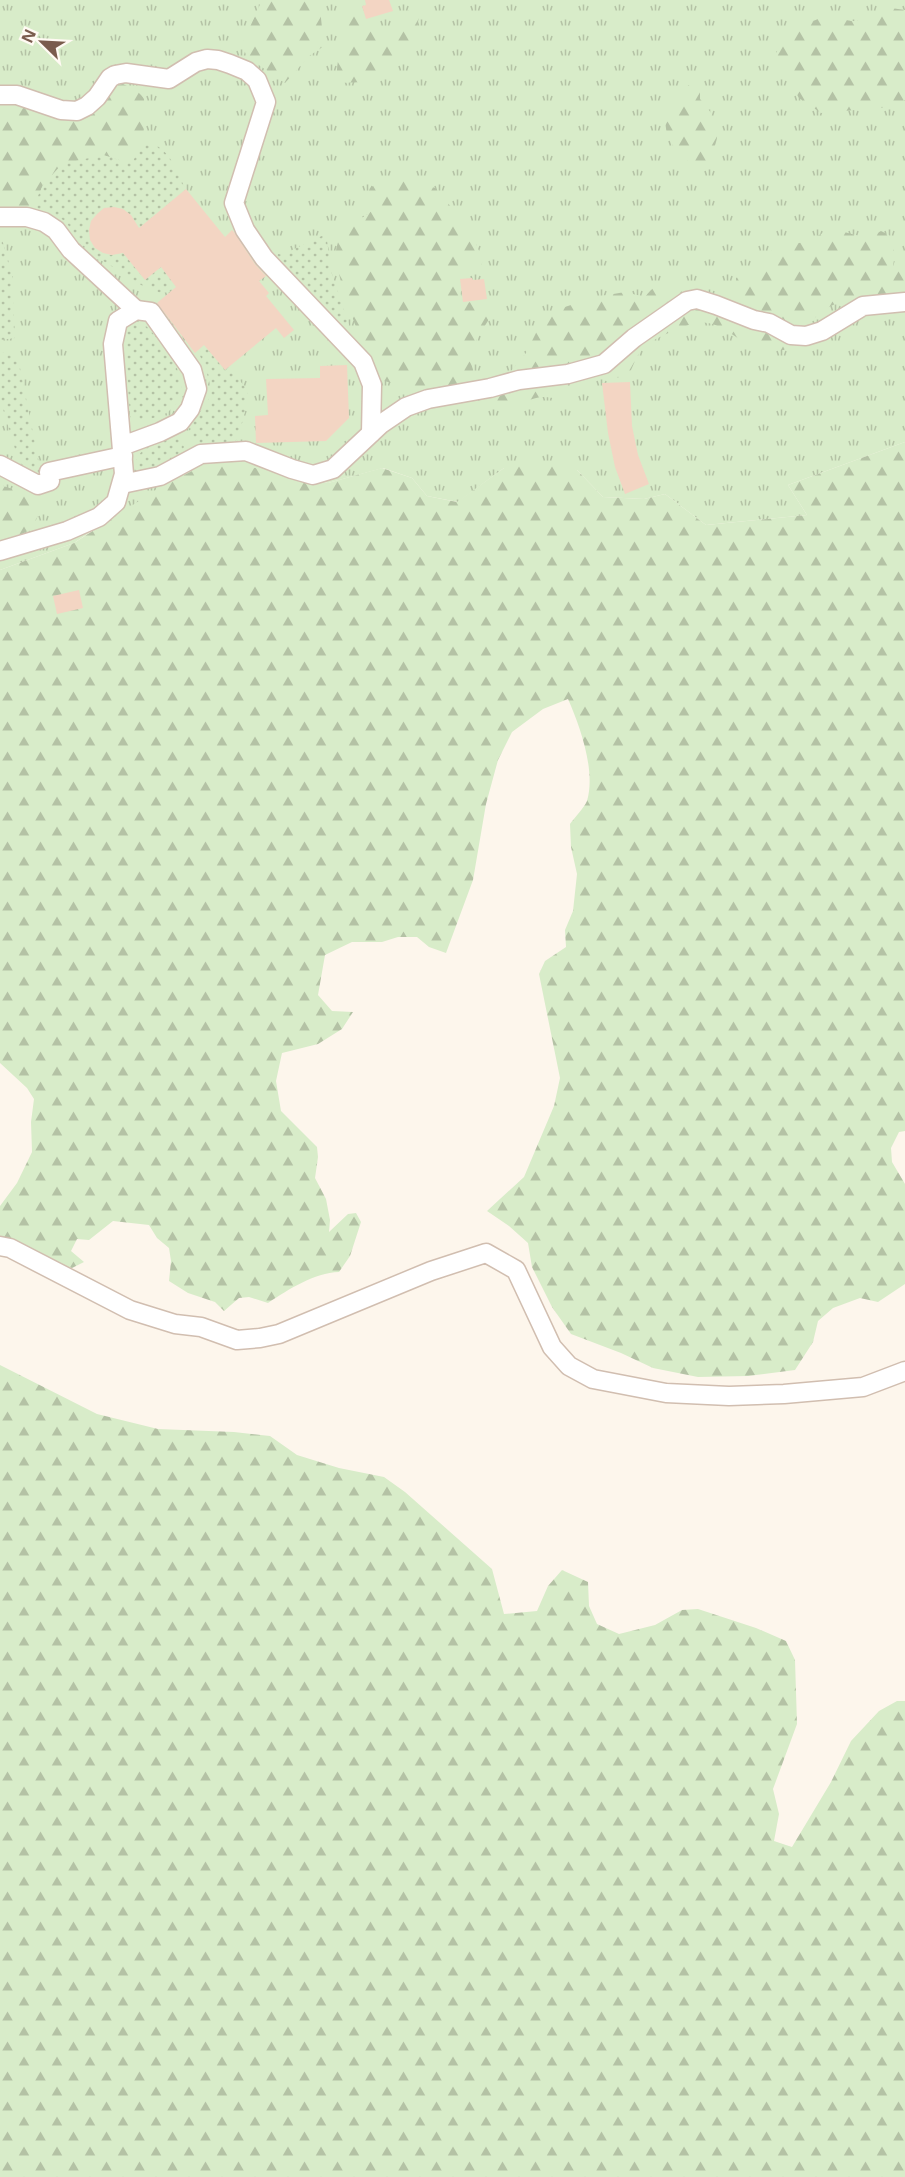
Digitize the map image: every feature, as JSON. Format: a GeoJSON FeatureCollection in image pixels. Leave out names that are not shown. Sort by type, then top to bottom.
{"type":"FeatureCollection","features":[{"type":"Feature","properties":{"kind":"street"},"geometry":{"type":"LineString","coordinates":[[0,95],[17,95],[61,110],[76,111],[87,106],[97,97],[110,78],[115,75],[126,73],[169,79],[196,62],[207,60],[218,60],[252,75],[262,89],[266,102],[234,203],[245,230],[264,258],[363,362],[372,385],[371,433]]}},
{"type":"Feature","properties":{"kind":"street"},"geometry":{"type":"LineString","coordinates":[[0,217],[27,217],[44,222],[56,230],[71,250],[136,310],[151,312],[192,370],[197,389],[190,409],[180,422],[122,451],[49,472],[50,481],[38,485],[0,465]]}},
{"type":"Feature","properties":{"kind":"street"},"geometry":{"type":"LineString","coordinates":[[122,484],[160,476],[201,454],[246,451],[313,475],[333,469],[371,433],[406,407],[428,399],[490,388],[519,380],[568,374],[604,364],[634,338],[687,301],[697,299],[716,304],[754,320],[769,323],[791,335],[806,336],[822,331],[863,306],[905,302]]}},
{"type":"Feature","properties":{"kind":"street"},"geometry":{"type":"LineString","coordinates":[[0,551],[67,531],[99,517],[116,502],[124,474],[113,344],[118,321],[136,310]]}},
{"type":"Feature","properties":{"kind":"street"},"geometry":{"type":"LineString","coordinates":[[0,1246],[10,1248],[130,1310],[175,1324],[201,1327],[237,1340],[279,1334],[430,1271],[486,1253],[516,1270],[552,1347],[569,1366],[593,1378],[666,1393],[729,1396],[863,1387],[905,1371]]}},
{"type":"Feature","properties":{"kind":"green space"},"geometry":{"type":"Polygon","coordinates":[[[0,0],[905,0],[905,442],[788,485],[807,515],[706,525],[665,494],[644,499],[603,497],[577,470],[504,468],[458,502],[427,496],[412,478],[383,468],[328,483],[270,470],[108,520],[74,543],[0,570],[0,0]]]}},
{"type":"Feature","properties":{"kind":"green space"},"geometry":{"type":"Polygon","coordinates":[[[262,0],[319,0],[324,46],[309,56],[285,83],[247,57],[242,45],[262,0]]]}},
{"type":"Feature","properties":{"kind":"green space"},"geometry":{"type":"Polygon","coordinates":[[[353,0],[359,0],[363,19],[375,25],[388,27],[397,27],[416,3],[420,10],[417,28],[409,45],[397,53],[385,71],[365,82],[338,83],[337,66],[344,40],[342,18],[353,0]]]}},
{"type":"Feature","properties":{"kind":"green space"},"geometry":{"type":"Polygon","coordinates":[[[884,7],[905,10],[905,100],[890,107],[821,113],[799,98],[775,59],[780,40],[793,29],[827,16],[851,21],[873,21],[884,7]]]}},
{"type":"Feature","properties":{"kind":"green space"},"geometry":{"type":"Polygon","coordinates":[[[123,84],[137,91],[144,98],[144,130],[133,161],[122,161],[103,155],[85,160],[43,185],[33,207],[0,208],[0,100],[59,114],[111,86],[123,84]]]}},
{"type":"Feature","properties":{"kind":"green space"},"geometry":{"type":"Polygon","coordinates":[[[690,84],[700,91],[700,99],[716,122],[717,129],[716,144],[707,162],[693,165],[673,145],[666,125],[671,104],[690,84]]]}},
{"type":"Feature","properties":{"kind":"green space"},"geometry":{"type":"Polygon","coordinates":[[[148,141],[163,150],[172,161],[186,189],[137,230],[128,214],[113,208],[105,209],[92,219],[89,233],[94,246],[105,254],[126,253],[155,261],[176,286],[170,292],[161,293],[146,288],[97,257],[77,238],[66,222],[53,213],[33,207],[43,185],[62,164],[103,155],[122,161],[133,161],[142,145],[148,141]]]}},
{"type":"Feature","properties":{"kind":"green space"},"geometry":{"type":"Polygon","coordinates":[[[389,176],[435,188],[469,228],[483,260],[481,265],[458,274],[462,303],[490,300],[495,309],[473,349],[474,377],[452,389],[421,391],[377,379],[343,287],[336,257],[340,237],[345,228],[372,210],[367,196],[370,188],[389,176]]]}},
{"type":"Feature","properties":{"kind":"green space"},"geometry":{"type":"Polygon","coordinates":[[[837,230],[859,236],[862,241],[881,231],[889,235],[895,254],[893,266],[901,272],[905,271],[905,309],[862,302],[836,304],[815,317],[784,350],[756,347],[712,324],[697,323],[684,326],[647,344],[627,375],[622,377],[604,377],[602,369],[589,359],[573,372],[560,400],[539,397],[508,411],[498,407],[488,398],[498,375],[507,376],[526,353],[546,313],[596,297],[625,292],[645,297],[656,286],[671,281],[684,294],[724,313],[736,295],[736,278],[752,269],[762,271],[774,247],[805,242],[823,233],[837,230]]]}},
{"type":"Feature","properties":{"kind":"green space"},"geometry":{"type":"Polygon","coordinates":[[[0,233],[12,273],[15,338],[0,340],[0,233]]]}},
{"type":"Feature","properties":{"kind":"green space"},"geometry":{"type":"Polygon","coordinates":[[[326,234],[332,274],[349,325],[346,330],[339,330],[275,260],[278,254],[286,255],[326,234]]]}},
{"type":"Feature","properties":{"kind":"green space"},"geometry":{"type":"Polygon","coordinates":[[[133,321],[146,326],[155,336],[175,364],[181,384],[179,398],[171,409],[160,416],[141,421],[130,417],[125,335],[126,325],[133,321]]]}},
{"type":"Feature","properties":{"kind":"green space"},"geometry":{"type":"Polygon","coordinates":[[[204,345],[225,370],[229,367],[245,387],[249,397],[240,431],[232,445],[205,445],[198,443],[188,434],[191,420],[200,412],[210,397],[207,373],[199,353],[204,345]]]}},
{"type":"Feature","properties":{"kind":"green space"},"geometry":{"type":"Polygon","coordinates":[[[7,351],[18,358],[42,478],[28,471],[19,462],[0,399],[0,354],[7,351]]]}},
{"type":"Feature","properties":{"kind":"green space"},"geometry":{"type":"Polygon","coordinates":[[[178,437],[184,447],[175,457],[150,470],[137,473],[134,470],[143,451],[153,444],[178,437]]]}},
{"type":"Feature","properties":{"kind":"green space"},"geometry":{"type":"Polygon","coordinates":[[[905,442],[905,1131],[899,1132],[891,1148],[892,1162],[905,1184],[905,1284],[878,1302],[860,1298],[833,1308],[818,1321],[813,1342],[795,1370],[748,1376],[698,1377],[653,1368],[571,1334],[552,1307],[532,1267],[528,1243],[487,1211],[524,1177],[554,1106],[560,1078],[539,974],[545,961],[566,947],[565,930],[573,911],[577,874],[571,847],[570,824],[586,804],[590,776],[585,749],[568,699],[543,709],[512,732],[498,760],[486,804],[473,880],[446,953],[429,947],[417,937],[398,937],[382,942],[352,942],[325,955],[318,995],[332,1011],[353,1012],[342,1029],[318,1044],[282,1053],[276,1081],[281,1111],[317,1147],[315,1178],[326,1199],[330,1220],[329,1232],[348,1214],[356,1213],[361,1222],[350,1256],[339,1272],[320,1275],[293,1287],[268,1303],[249,1297],[239,1298],[224,1311],[215,1302],[188,1293],[169,1281],[171,1261],[169,1248],[157,1238],[149,1225],[113,1221],[89,1240],[77,1239],[71,1251],[84,1262],[72,1268],[0,1242],[0,1206],[17,1183],[32,1152],[31,1122],[34,1099],[27,1088],[0,1063],[0,570],[74,543],[159,488],[194,470],[231,463],[328,483],[382,468],[412,478],[427,496],[457,502],[504,468],[553,462],[577,470],[603,497],[644,499],[665,494],[706,525],[807,515],[788,485],[905,442]]]}},
{"type":"Feature","properties":{"kind":"green space"},"geometry":{"type":"Polygon","coordinates":[[[0,485],[32,495],[42,502],[36,520],[29,530],[0,540],[0,485]]]}},
{"type":"Feature","properties":{"kind":"green space"},"geometry":{"type":"Polygon","coordinates":[[[0,1365],[97,1414],[158,1429],[270,1436],[297,1455],[339,1468],[384,1477],[405,1492],[492,1569],[504,1614],[537,1611],[548,1586],[562,1570],[588,1582],[589,1606],[597,1624],[619,1634],[655,1625],[682,1610],[698,1609],[756,1628],[786,1641],[795,1660],[797,1724],[773,1789],[779,1814],[774,1841],[792,1847],[831,1782],[851,1741],[879,1711],[897,1701],[905,1701],[905,2177],[0,2177],[0,1365]]]}},
{"type":"Feature","properties":{"kind":"building"},"geometry":{"type":"Polygon","coordinates":[[[365,0],[389,0],[393,11],[366,19],[362,6],[366,5],[365,0]]]}},
{"type":"Feature","properties":{"kind":"building"},"geometry":{"type":"Polygon","coordinates":[[[186,189],[225,237],[232,230],[234,232],[255,264],[266,276],[259,281],[269,293],[266,296],[294,330],[284,338],[276,328],[225,370],[204,345],[195,353],[157,303],[176,287],[161,267],[145,280],[123,253],[112,255],[103,253],[95,248],[90,240],[91,221],[104,208],[123,209],[131,215],[139,228],[186,189]]]}},
{"type":"Feature","properties":{"kind":"building"},"geometry":{"type":"Polygon","coordinates":[[[472,278],[473,280],[484,279],[487,299],[463,302],[460,279],[472,278]]]}},
{"type":"Feature","properties":{"kind":"building"},"geometry":{"type":"Polygon","coordinates":[[[347,365],[349,418],[326,441],[256,443],[255,416],[268,415],[266,379],[320,378],[320,366],[347,365]]]}},
{"type":"Feature","properties":{"kind":"building"},"geometry":{"type":"Polygon","coordinates":[[[630,382],[632,426],[638,455],[649,484],[625,494],[615,467],[602,383],[630,382]]]}},
{"type":"Feature","properties":{"kind":"building"},"geometry":{"type":"Polygon","coordinates":[[[79,590],[83,608],[57,614],[53,596],[79,590]]]}}]}
